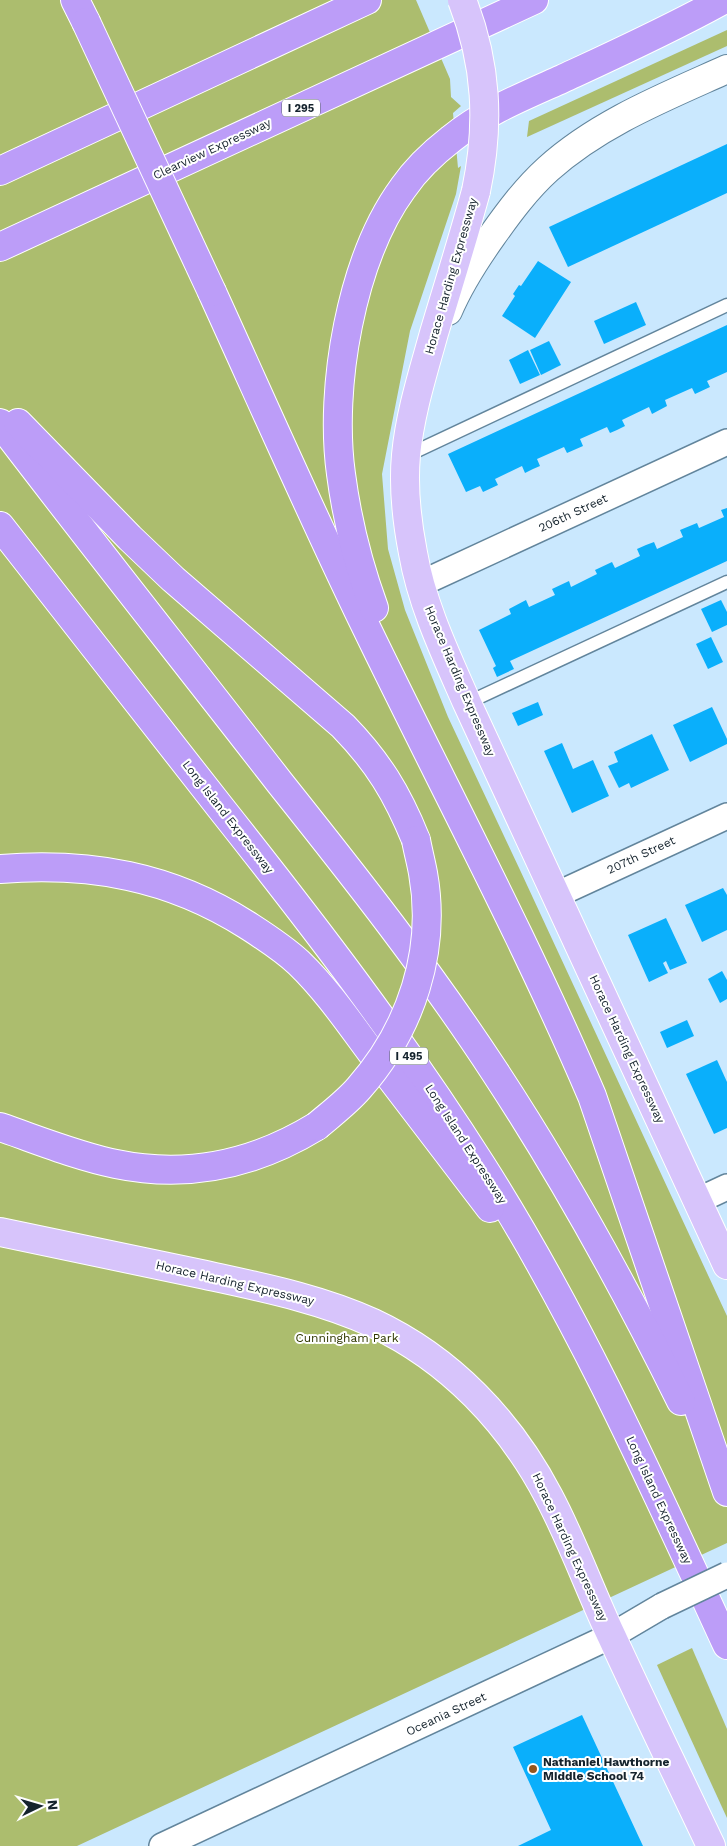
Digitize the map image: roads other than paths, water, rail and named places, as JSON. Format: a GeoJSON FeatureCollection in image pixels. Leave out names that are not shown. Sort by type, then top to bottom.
{"type":"FeatureCollection","features":[{"type":"Feature","properties":{"kind":"highway"},"geometry":{"type":"LineString","coordinates":[[0,171],[367,0]]}},
{"type":"Feature","properties":{"kind":"highway","name":"Clearview Expressway"},"geometry":{"type":"LineString","coordinates":[[0,247],[534,0]]}},
{"type":"Feature","properties":{"kind":"highway"},"geometry":{"type":"LineString","coordinates":[[476,849],[383,632],[356,556],[340,472],[339,389],[344,348],[353,306],[366,261],[382,223],[402,188],[428,158],[452,138],[477,120],[507,104],[634,46],[723,0]]}},
{"type":"Feature","properties":{"kind":"highway"},"geometry":{"type":"LineString","coordinates":[[80,11],[212,292],[366,628],[476,849],[569,1043],[592,1096],[727,1492]]}},
{"type":"Feature","properties":{"kind":"highway"},"geometry":{"type":"LineString","coordinates":[[0,256],[69,215]]}},
{"type":"Feature","properties":{"kind":"highway"},"geometry":{"type":"LineString","coordinates":[[0,404],[130,538],[173,579],[343,726],[361,744],[392,786],[405,812],[416,840],[424,874],[426,909],[426,946],[418,980],[408,1012],[394,1041],[378,1065],[358,1089],[317,1126],[294,1140],[248,1159],[222,1166],[167,1170],[139,1168],[88,1157],[0,1127]]}},
{"type":"Feature","properties":{"kind":"highway"},"geometry":{"type":"LineString","coordinates":[[0,423],[358,882],[408,948],[489,1062],[537,1136],[614,1271],[652,1342],[727,1497]]}},
{"type":"Feature","properties":{"kind":"highway","name":"Long Island Expressway"},"geometry":{"type":"LineString","coordinates":[[0,526],[353,978],[437,1097],[484,1169],[560,1301],[630,1438],[727,1645]]}},
{"type":"Feature","properties":{"kind":"highway"},"geometry":{"type":"LineString","coordinates":[[0,869],[81,868],[140,878],[168,886],[224,911],[298,962],[337,1007],[560,1301]]}},
{"type":"Feature","properties":{"kind":"main road","name":"Horace Harding Expressway"},"geometry":{"type":"LineString","coordinates":[[462,0],[472,25],[483,80],[485,135],[476,191],[425,363],[412,417],[406,456],[408,522],[420,584],[440,641],[467,703],[727,1265]]}},
{"type":"Feature","properties":{"kind":"main road","name":"Horace Harding Expressway"},"geometry":{"type":"LineString","coordinates":[[0,1232],[312,1299],[375,1324],[408,1342],[438,1363],[463,1384],[489,1408],[511,1435],[550,1498],[611,1636],[711,1846]]}},
{"type":"Feature","properties":{"kind":"street"},"geometry":{"type":"LineString","coordinates":[[425,363],[449,308],[468,273],[506,216],[548,169],[577,146],[609,126],[641,108],[727,68]]}},
{"type":"Feature","properties":{"kind":"street","name":"206th Street"},"geometry":{"type":"LineString","coordinates":[[420,584],[727,442]]}},
{"type":"Feature","properties":{"kind":"street","name":"207th Street"},"geometry":{"type":"LineString","coordinates":[[556,895],[727,816]]}},
{"type":"Feature","properties":{"kind":"street"},"geometry":{"type":"LineString","coordinates":[[697,1200],[727,1187]]}},
{"type":"Feature","properties":{"kind":"street","name":"Oceania Street"},"geometry":{"type":"LineString","coordinates":[[162,1846],[611,1636],[662,1606],[727,1575]]}},
{"type":"Feature","properties":{"kind":"lane"},"geometry":{"type":"LineString","coordinates":[[406,456],[727,305]]}},
{"type":"Feature","properties":{"kind":"lane"},"geometry":{"type":"LineString","coordinates":[[467,703],[727,582]]}},
{"type":"Feature","properties":{"kind":"place","name":"Nathaniel Hawthorne Middle School 74"},"geometry":{"type":"Point","coordinates":[533,1769]}},
{"type":"Feature","properties":{"kind":"park label","name":"Cunningham Park"},"geometry":{"type":"Point","coordinates":[347,1338]}}]}
